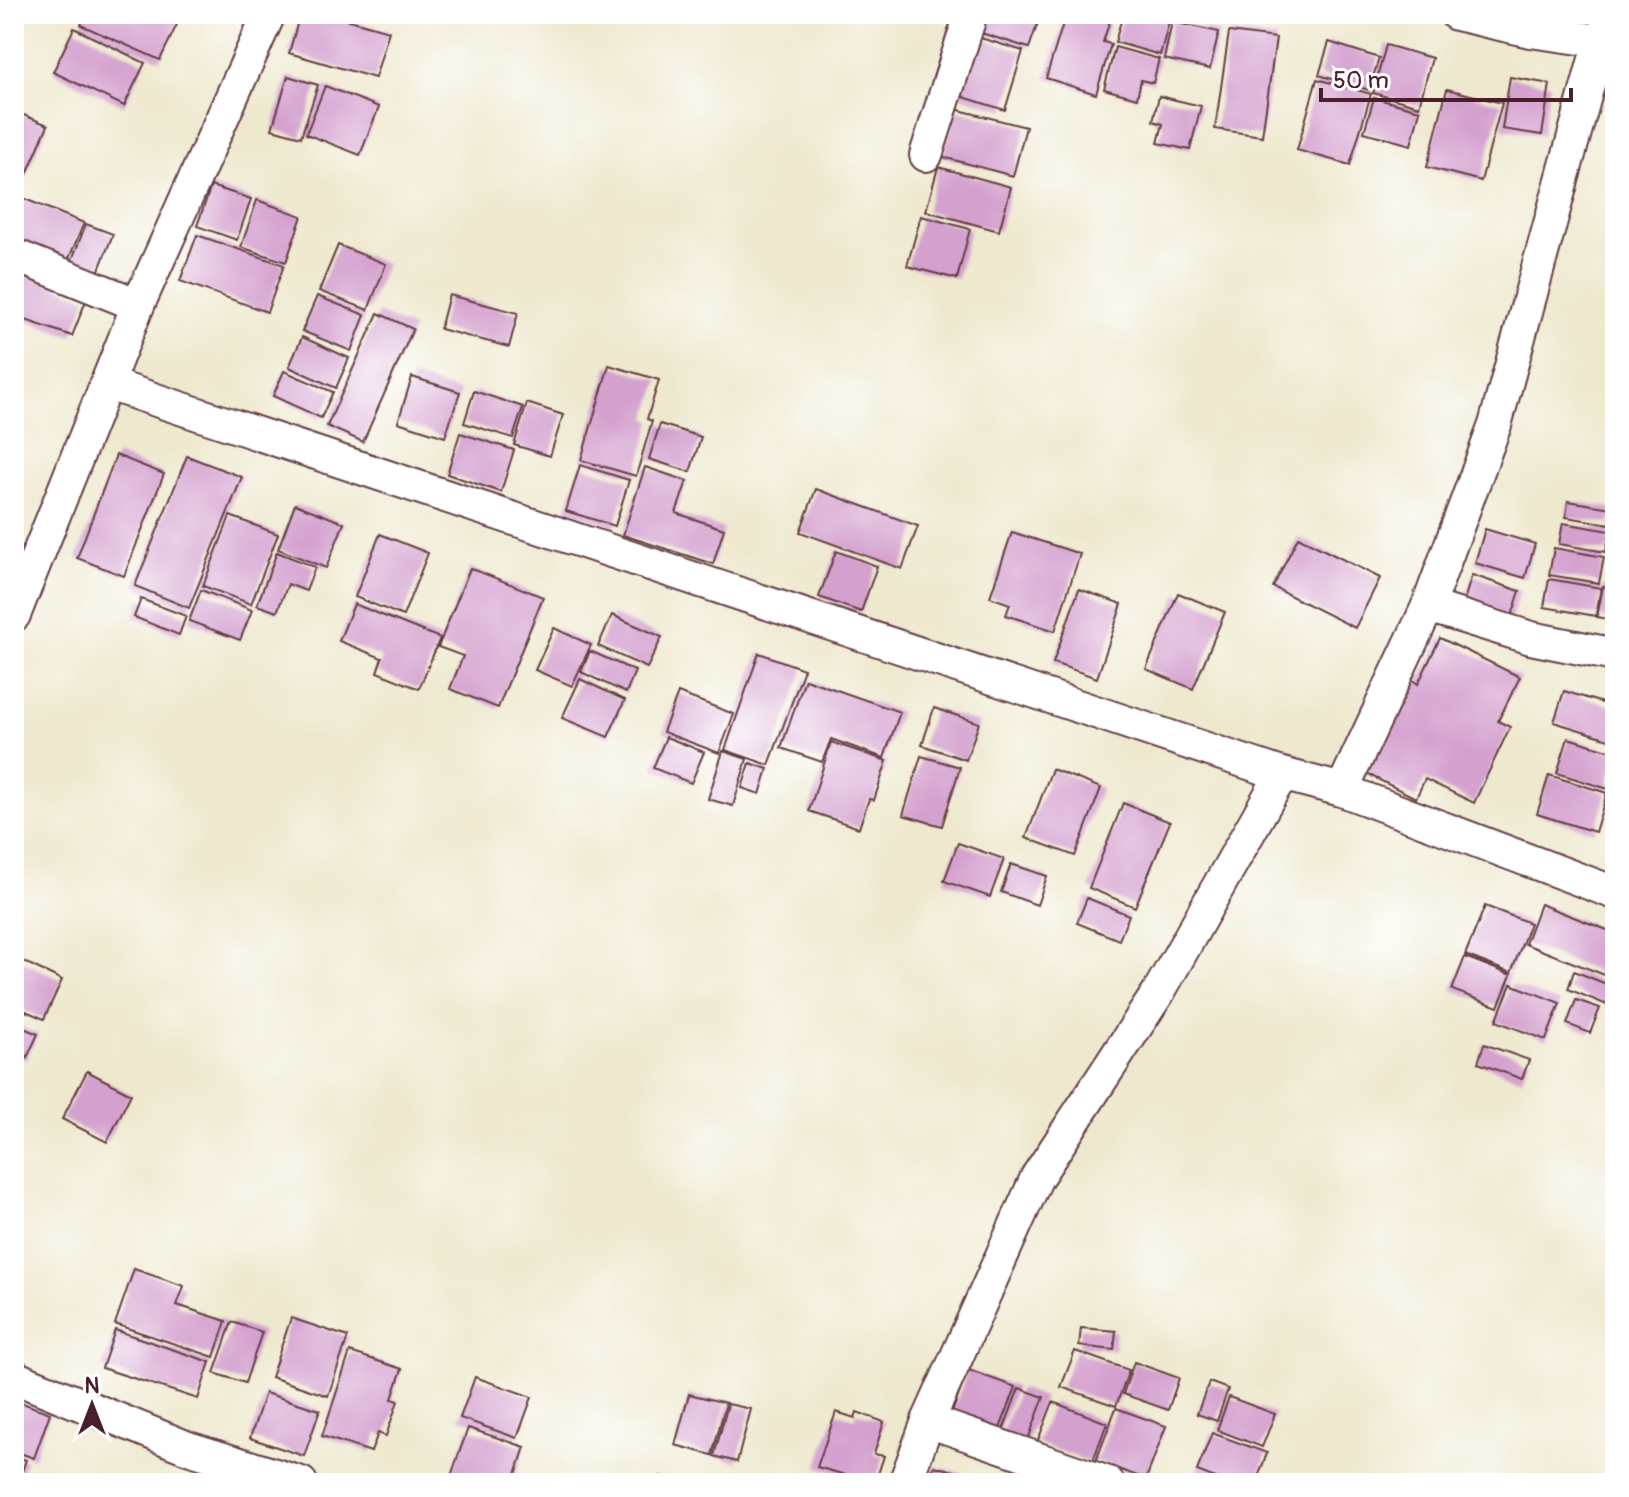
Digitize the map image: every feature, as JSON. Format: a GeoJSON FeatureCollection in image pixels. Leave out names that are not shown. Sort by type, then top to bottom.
{"type":"FeatureCollection","features":[{"type":"Feature","properties":{"kind":"street"},"geometry":{"type":"LineString","coordinates":[[14,615],[138,305],[269,14]]}},
{"type":"Feature","properties":{"kind":"street"},"geometry":{"type":"LineString","coordinates":[[926,155],[971,14]]}},
{"type":"Feature","properties":{"kind":"street"},"geometry":{"type":"LineString","coordinates":[[1342,790],[1428,606],[1495,425],[1610,33],[1456,14]]}},
{"type":"Feature","properties":{"kind":"street"},"geometry":{"type":"LineString","coordinates":[[14,255],[138,305]]}},
{"type":"Feature","properties":{"kind":"street"},"geometry":{"type":"LineString","coordinates":[[108,384],[1282,774],[1342,790],[1615,893]]}},
{"type":"Feature","properties":{"kind":"street"},"geometry":{"type":"LineString","coordinates":[[1428,606],[1531,638],[1615,655]]}},
{"type":"Feature","properties":{"kind":"street"},"geometry":{"type":"LineString","coordinates":[[905,1483],[928,1421],[1037,1177],[1158,993],[1282,774]]}},
{"type":"Feature","properties":{"kind":"street"},"geometry":{"type":"LineString","coordinates":[[14,1377],[188,1448],[301,1483]]}},
{"type":"Feature","properties":{"kind":"street"},"geometry":{"type":"LineString","coordinates":[[928,1421],[1108,1483]]}},
{"type":"Feature","properties":{"kind":"building"},"geometry":{"type":"Polygon","coordinates":[[[86,14],[181,16],[160,60],[81,25],[86,14]]]}},
{"type":"Feature","properties":{"kind":"building"},"geometry":{"type":"Polygon","coordinates":[[[300,14],[351,14],[349,20],[389,31],[375,78],[289,53],[300,14]]]}},
{"type":"Feature","properties":{"kind":"building"},"geometry":{"type":"Polygon","coordinates":[[[987,14],[1041,14],[1029,48],[981,33],[987,14]]]}},
{"type":"Feature","properties":{"kind":"building"},"geometry":{"type":"Polygon","coordinates":[[[1066,14],[1112,14],[1103,42],[1111,44],[1096,94],[1046,78],[1066,14]]]}},
{"type":"Feature","properties":{"kind":"building"},"geometry":{"type":"Polygon","coordinates":[[[1123,14],[1141,14],[1169,22],[1160,55],[1115,42],[1123,14]]]}},
{"type":"Feature","properties":{"kind":"building"},"geometry":{"type":"Polygon","coordinates":[[[1172,22],[1219,32],[1210,69],[1164,59],[1172,22]]]}},
{"type":"Feature","properties":{"kind":"building"},"geometry":{"type":"Polygon","coordinates":[[[74,28],[145,63],[124,106],[53,72],[74,28]]]}},
{"type":"Feature","properties":{"kind":"building"},"geometry":{"type":"Polygon","coordinates":[[[1229,32],[1276,38],[1262,136],[1215,129],[1229,32]]]}},
{"type":"Feature","properties":{"kind":"building"},"geometry":{"type":"Polygon","coordinates":[[[974,36],[1023,51],[1005,110],[957,95],[974,36]]]}},
{"type":"Feature","properties":{"kind":"building"},"geometry":{"type":"Polygon","coordinates":[[[1329,42],[1379,58],[1369,90],[1319,75],[1329,42]]]}},
{"type":"Feature","properties":{"kind":"building"},"geometry":{"type":"Polygon","coordinates":[[[1386,45],[1432,58],[1419,106],[1373,93],[1386,45]]]}},
{"type":"Feature","properties":{"kind":"building"},"geometry":{"type":"Polygon","coordinates":[[[1115,47],[1159,59],[1153,83],[1141,80],[1137,98],[1104,89],[1115,47]]]}},
{"type":"Feature","properties":{"kind":"building"},"geometry":{"type":"Polygon","coordinates":[[[288,76],[318,85],[301,137],[272,129],[288,76]]]}},
{"type":"Feature","properties":{"kind":"building"},"geometry":{"type":"Polygon","coordinates":[[[1510,77],[1550,84],[1542,135],[1502,129],[1510,77]]]}},
{"type":"Feature","properties":{"kind":"building"},"geometry":{"type":"Polygon","coordinates":[[[1317,79],[1371,94],[1350,165],[1297,150],[1317,79]]]}},
{"type":"Feature","properties":{"kind":"building"},"geometry":{"type":"Polygon","coordinates":[[[325,86],[379,107],[360,155],[306,134],[325,86]]]}},
{"type":"Feature","properties":{"kind":"building"},"geometry":{"type":"Polygon","coordinates":[[[1447,89],[1502,103],[1481,181],[1427,167],[1447,89]]]}},
{"type":"Feature","properties":{"kind":"building"},"geometry":{"type":"Polygon","coordinates":[[[1159,96],[1201,106],[1190,150],[1158,143],[1163,124],[1153,121],[1159,96]]]}},
{"type":"Feature","properties":{"kind":"building"},"geometry":{"type":"Polygon","coordinates":[[[1374,98],[1420,110],[1411,145],[1364,132],[1374,98]]]}},
{"type":"Feature","properties":{"kind":"building"},"geometry":{"type":"Polygon","coordinates":[[[955,109],[1026,127],[1013,176],[943,157],[955,109]]]}},
{"type":"Feature","properties":{"kind":"building"},"geometry":{"type":"Polygon","coordinates":[[[14,111],[48,125],[18,195],[14,194],[14,111]]]}},
{"type":"Feature","properties":{"kind":"building"},"geometry":{"type":"Polygon","coordinates":[[[938,167],[1011,187],[999,231],[926,211],[938,167]]]}},
{"type":"Feature","properties":{"kind":"building"},"geometry":{"type":"Polygon","coordinates":[[[211,186],[251,199],[237,240],[197,226],[211,186]]]}},
{"type":"Feature","properties":{"kind":"building"},"geometry":{"type":"Polygon","coordinates":[[[20,197],[84,223],[67,263],[14,242],[14,213],[20,197]]]}},
{"type":"Feature","properties":{"kind":"building"},"geometry":{"type":"Polygon","coordinates":[[[257,200],[302,216],[286,262],[241,247],[257,200]]]}},
{"type":"Feature","properties":{"kind":"building"},"geometry":{"type":"Polygon","coordinates":[[[921,216],[970,229],[957,279],[907,266],[921,216]]]}},
{"type":"Feature","properties":{"kind":"building"},"geometry":{"type":"Polygon","coordinates":[[[86,224],[113,234],[97,275],[70,265],[86,224]]]}},
{"type":"Feature","properties":{"kind":"building"},"geometry":{"type":"Polygon","coordinates":[[[197,235],[284,265],[267,312],[180,281],[197,235]]]}},
{"type":"Feature","properties":{"kind":"building"},"geometry":{"type":"Polygon","coordinates":[[[338,245],[386,264],[368,310],[319,291],[338,245]]]}},
{"type":"Feature","properties":{"kind":"building"},"geometry":{"type":"Polygon","coordinates":[[[25,275],[87,298],[72,336],[14,316],[14,305],[25,275]]]}},
{"type":"Feature","properties":{"kind":"building"},"geometry":{"type":"Polygon","coordinates":[[[449,295],[518,313],[509,347],[440,329],[449,295]]]}},
{"type":"Feature","properties":{"kind":"building"},"geometry":{"type":"Polygon","coordinates":[[[317,296],[365,315],[351,351],[302,331],[317,296]]]}},
{"type":"Feature","properties":{"kind":"building"},"geometry":{"type":"Polygon","coordinates":[[[378,313],[413,329],[363,442],[327,426],[378,313]]]}},
{"type":"Feature","properties":{"kind":"building"},"geometry":{"type":"Polygon","coordinates":[[[302,337],[349,358],[336,388],[289,367],[302,337]]]}},
{"type":"Feature","properties":{"kind":"building"},"geometry":{"type":"Polygon","coordinates":[[[609,365],[659,380],[647,419],[652,421],[636,476],[581,460],[609,365]]]}},
{"type":"Feature","properties":{"kind":"building"},"geometry":{"type":"Polygon","coordinates":[[[284,371],[333,392],[321,418],[273,396],[284,371]]]}},
{"type":"Feature","properties":{"kind":"building"},"geometry":{"type":"Polygon","coordinates":[[[412,377],[460,392],[445,437],[398,422],[412,377]]]}},
{"type":"Feature","properties":{"kind":"building"},"geometry":{"type":"Polygon","coordinates":[[[474,391],[523,407],[513,438],[464,423],[474,391]]]}},
{"type":"Feature","properties":{"kind":"building"},"geometry":{"type":"Polygon","coordinates":[[[527,403],[563,415],[550,456],[514,445],[527,403]]]}},
{"type":"Feature","properties":{"kind":"building"},"geometry":{"type":"Polygon","coordinates":[[[660,424],[701,437],[690,472],[649,459],[660,424]]]}},
{"type":"Feature","properties":{"kind":"building"},"geometry":{"type":"Polygon","coordinates":[[[460,433],[514,450],[501,492],[447,474],[460,433]]]}},
{"type":"Feature","properties":{"kind":"building"},"geometry":{"type":"Polygon","coordinates":[[[116,455],[164,474],[124,576],[77,558],[116,455]]]}},
{"type":"Feature","properties":{"kind":"building"},"geometry":{"type":"Polygon","coordinates":[[[187,456],[242,477],[189,608],[135,586],[187,456]]]}},
{"type":"Feature","properties":{"kind":"building"},"geometry":{"type":"Polygon","coordinates":[[[580,465],[629,480],[615,526],[566,511],[580,465]]]}},
{"type":"Feature","properties":{"kind":"building"},"geometry":{"type":"Polygon","coordinates":[[[645,467],[687,481],[676,513],[724,529],[713,564],[623,535],[645,467]]]}},
{"type":"Feature","properties":{"kind":"building"},"geometry":{"type":"Polygon","coordinates":[[[816,489],[918,526],[902,569],[800,532],[816,489]]]}},
{"type":"Feature","properties":{"kind":"building"},"geometry":{"type":"Polygon","coordinates":[[[1568,501],[1612,508],[1610,524],[1566,517],[1568,501]]]}},
{"type":"Feature","properties":{"kind":"building"},"geometry":{"type":"Polygon","coordinates":[[[295,504],[344,523],[326,568],[278,549],[295,504]]]}},
{"type":"Feature","properties":{"kind":"building"},"geometry":{"type":"Polygon","coordinates":[[[230,516],[278,534],[251,604],[203,586],[230,516]]]}},
{"type":"Feature","properties":{"kind":"building"},"geometry":{"type":"Polygon","coordinates":[[[1563,523],[1610,531],[1606,552],[1559,544],[1563,523]]]}},
{"type":"Feature","properties":{"kind":"building"},"geometry":{"type":"Polygon","coordinates":[[[1485,529],[1535,544],[1525,578],[1475,563],[1485,529]]]}},
{"type":"Feature","properties":{"kind":"building"},"geometry":{"type":"Polygon","coordinates":[[[1012,532],[1080,554],[1055,631],[1006,615],[1010,604],[990,597],[1012,532]]]}},
{"type":"Feature","properties":{"kind":"building"},"geometry":{"type":"Polygon","coordinates":[[[380,534],[428,553],[403,616],[355,597],[380,534]]]}},
{"type":"Feature","properties":{"kind":"building"},"geometry":{"type":"Polygon","coordinates":[[[1298,537],[1380,578],[1355,628],[1273,587],[1298,537]]]}},
{"type":"Feature","properties":{"kind":"building"},"geometry":{"type":"Polygon","coordinates":[[[1554,548],[1604,557],[1599,583],[1549,575],[1554,548]]]}},
{"type":"Feature","properties":{"kind":"building"},"geometry":{"type":"Polygon","coordinates":[[[836,551],[877,566],[861,612],[819,597],[836,551]]]}},
{"type":"Feature","properties":{"kind":"building"},"geometry":{"type":"Polygon","coordinates":[[[277,552],[315,567],[306,591],[288,584],[277,612],[257,605],[277,552]]]}},
{"type":"Feature","properties":{"kind":"building"},"geometry":{"type":"Polygon","coordinates":[[[470,568],[543,597],[498,708],[450,689],[463,656],[438,647],[470,568]]]}},
{"type":"Feature","properties":{"kind":"building"},"geometry":{"type":"Polygon","coordinates":[[[1472,575],[1520,591],[1509,625],[1461,610],[1472,575]]]}},
{"type":"Feature","properties":{"kind":"building"},"geometry":{"type":"Polygon","coordinates":[[[1549,579],[1601,588],[1596,616],[1544,607],[1549,579]]]}},
{"type":"Feature","properties":{"kind":"building"},"geometry":{"type":"Polygon","coordinates":[[[1603,586],[1615,589],[1615,621],[1597,617],[1603,586]]]}},
{"type":"Feature","properties":{"kind":"building"},"geometry":{"type":"Polygon","coordinates":[[[1079,589],[1122,604],[1097,678],[1053,663],[1079,589]]]}},
{"type":"Feature","properties":{"kind":"building"},"geometry":{"type":"Polygon","coordinates":[[[201,590],[252,610],[240,640],[189,621],[201,590]]]}},
{"type":"Feature","properties":{"kind":"building"},"geometry":{"type":"Polygon","coordinates":[[[1178,593],[1225,612],[1193,689],[1146,669],[1178,593]]]}},
{"type":"Feature","properties":{"kind":"building"},"geometry":{"type":"Polygon","coordinates":[[[141,599],[186,616],[179,635],[134,617],[141,599]]]}},
{"type":"Feature","properties":{"kind":"building"},"geometry":{"type":"Polygon","coordinates":[[[354,604],[440,638],[419,689],[377,672],[382,658],[339,641],[354,604]]]}},
{"type":"Feature","properties":{"kind":"building"},"geometry":{"type":"Polygon","coordinates":[[[612,615],[662,637],[647,668],[598,646],[612,615]]]}},
{"type":"Feature","properties":{"kind":"building"},"geometry":{"type":"Polygon","coordinates":[[[554,628],[591,645],[572,686],[535,670],[554,628]]]}},
{"type":"Feature","properties":{"kind":"building"},"geometry":{"type":"Polygon","coordinates":[[[1440,638],[1520,677],[1498,721],[1510,727],[1474,803],[1425,779],[1416,798],[1367,774],[1412,680],[1418,684],[1440,638]]]}},
{"type":"Feature","properties":{"kind":"building"},"geometry":{"type":"Polygon","coordinates":[[[590,651],[635,671],[626,693],[581,672],[590,651]]]}},
{"type":"Feature","properties":{"kind":"building"},"geometry":{"type":"Polygon","coordinates":[[[759,653],[804,669],[769,765],[725,750],[759,653]]]}},
{"type":"Feature","properties":{"kind":"building"},"geometry":{"type":"Polygon","coordinates":[[[580,679],[625,700],[608,737],[562,718],[580,679]]]}},
{"type":"Feature","properties":{"kind":"building"},"geometry":{"type":"Polygon","coordinates":[[[805,679],[900,712],[884,758],[831,739],[822,762],[781,748],[805,679]]]}},
{"type":"Feature","properties":{"kind":"building"},"geometry":{"type":"Polygon","coordinates":[[[1564,691],[1615,707],[1615,741],[1554,722],[1564,691]]]}},
{"type":"Feature","properties":{"kind":"building"},"geometry":{"type":"Polygon","coordinates":[[[678,693],[734,714],[719,753],[663,732],[678,693]]]}},
{"type":"Feature","properties":{"kind":"building"},"geometry":{"type":"Polygon","coordinates":[[[934,708],[979,723],[966,760],[922,745],[934,708]]]}},
{"type":"Feature","properties":{"kind":"building"},"geometry":{"type":"Polygon","coordinates":[[[666,737],[704,752],[691,783],[653,768],[666,737]]]}},
{"type":"Feature","properties":{"kind":"building"},"geometry":{"type":"Polygon","coordinates":[[[1568,738],[1615,752],[1608,789],[1557,773],[1568,738]]]}},
{"type":"Feature","properties":{"kind":"building"},"geometry":{"type":"Polygon","coordinates":[[[831,742],[887,761],[874,800],[869,799],[859,828],[809,811],[831,742]]]}},
{"type":"Feature","properties":{"kind":"building"},"geometry":{"type":"Polygon","coordinates":[[[723,751],[747,759],[733,806],[708,799],[723,751]]]}},
{"type":"Feature","properties":{"kind":"building"},"geometry":{"type":"Polygon","coordinates":[[[921,756],[960,767],[942,826],[903,815],[921,756]]]}},
{"type":"Feature","properties":{"kind":"building"},"geometry":{"type":"Polygon","coordinates":[[[750,763],[768,769],[760,794],[742,788],[750,763]]]}},
{"type":"Feature","properties":{"kind":"building"},"geometry":{"type":"Polygon","coordinates":[[[1052,769],[1101,788],[1075,856],[1026,838],[1052,769]]]}},
{"type":"Feature","properties":{"kind":"building"},"geometry":{"type":"Polygon","coordinates":[[[1549,775],[1607,793],[1595,832],[1537,814],[1549,775]]]}},
{"type":"Feature","properties":{"kind":"building"},"geometry":{"type":"Polygon","coordinates":[[[1123,803],[1170,822],[1135,907],[1089,888],[1123,803]]]}},
{"type":"Feature","properties":{"kind":"building"},"geometry":{"type":"Polygon","coordinates":[[[1615,807],[1615,827],[1608,825],[1615,807]]]}},
{"type":"Feature","properties":{"kind":"building"},"geometry":{"type":"Polygon","coordinates":[[[958,843],[1004,859],[990,897],[944,881],[958,843]]]}},
{"type":"Feature","properties":{"kind":"building"},"geometry":{"type":"Polygon","coordinates":[[[1011,864],[1047,876],[1037,905],[1001,892],[1011,864]]]}},
{"type":"Feature","properties":{"kind":"building"},"geometry":{"type":"Polygon","coordinates":[[[1087,898],[1129,915],[1119,940],[1077,923],[1087,898]]]}},
{"type":"Feature","properties":{"kind":"building"},"geometry":{"type":"Polygon","coordinates":[[[1540,904],[1615,933],[1615,979],[1525,944],[1540,904]]]}},
{"type":"Feature","properties":{"kind":"building"},"geometry":{"type":"Polygon","coordinates":[[[1485,906],[1530,923],[1511,973],[1465,955],[1485,906]]]}},
{"type":"Feature","properties":{"kind":"building"},"geometry":{"type":"Polygon","coordinates":[[[14,957],[62,980],[44,1019],[14,1006],[14,957]]]}},
{"type":"Feature","properties":{"kind":"building"},"geometry":{"type":"Polygon","coordinates":[[[1465,957],[1511,975],[1498,1007],[1452,990],[1465,957]]]}},
{"type":"Feature","properties":{"kind":"building"},"geometry":{"type":"Polygon","coordinates":[[[1574,971],[1614,987],[1607,1005],[1568,989],[1574,971]]]}},
{"type":"Feature","properties":{"kind":"building"},"geometry":{"type":"Polygon","coordinates":[[[1511,984],[1560,1003],[1546,1040],[1496,1021],[1511,984]]]}},
{"type":"Feature","properties":{"kind":"building"},"geometry":{"type":"Polygon","coordinates":[[[1576,1000],[1600,1008],[1590,1033],[1567,1024],[1576,1000]]]}},
{"type":"Feature","properties":{"kind":"building"},"geometry":{"type":"Polygon","coordinates":[[[14,1024],[38,1034],[26,1060],[14,1054],[14,1024]]]}},
{"type":"Feature","properties":{"kind":"building"},"geometry":{"type":"Polygon","coordinates":[[[1484,1044],[1529,1060],[1522,1079],[1478,1063],[1484,1044]]]}},
{"type":"Feature","properties":{"kind":"building"},"geometry":{"type":"Polygon","coordinates":[[[87,1071],[131,1094],[107,1142],[62,1119],[87,1071]]]}},
{"type":"Feature","properties":{"kind":"building"},"geometry":{"type":"Polygon","coordinates":[[[134,1269],[184,1286],[177,1305],[226,1321],[214,1357],[115,1324],[134,1269]]]}},
{"type":"Feature","properties":{"kind":"building"},"geometry":{"type":"Polygon","coordinates":[[[291,1318],[348,1337],[328,1396],[271,1377],[291,1318]]]}},
{"type":"Feature","properties":{"kind":"building"},"geometry":{"type":"Polygon","coordinates":[[[232,1322],[262,1332],[245,1383],[214,1373],[232,1322]]]}},
{"type":"Feature","properties":{"kind":"building"},"geometry":{"type":"Polygon","coordinates":[[[1081,1328],[1116,1331],[1114,1350],[1079,1346],[1081,1328]]]}},
{"type":"Feature","properties":{"kind":"building"},"geometry":{"type":"Polygon","coordinates":[[[115,1330],[210,1362],[198,1399],[102,1368],[115,1330]]]}},
{"type":"Feature","properties":{"kind":"building"},"geometry":{"type":"Polygon","coordinates":[[[1075,1351],[1129,1370],[1116,1406],[1061,1387],[1075,1351]]]}},
{"type":"Feature","properties":{"kind":"building"},"geometry":{"type":"Polygon","coordinates":[[[350,1352],[402,1369],[392,1399],[398,1401],[386,1436],[378,1433],[371,1452],[322,1436],[350,1352]]]}},
{"type":"Feature","properties":{"kind":"building"},"geometry":{"type":"Polygon","coordinates":[[[1134,1362],[1179,1378],[1168,1410],[1123,1394],[1134,1362]]]}},
{"type":"Feature","properties":{"kind":"building"},"geometry":{"type":"Polygon","coordinates":[[[968,1370],[1016,1387],[997,1436],[950,1418],[968,1370]]]}},
{"type":"Feature","properties":{"kind":"building"},"geometry":{"type":"Polygon","coordinates":[[[475,1377],[532,1397],[517,1438],[460,1418],[475,1377]]]}},
{"type":"Feature","properties":{"kind":"building"},"geometry":{"type":"Polygon","coordinates":[[[1209,1382],[1228,1389],[1217,1421],[1197,1414],[1209,1382]]]}},
{"type":"Feature","properties":{"kind":"building"},"geometry":{"type":"Polygon","coordinates":[[[1019,1388],[1044,1397],[1025,1447],[1000,1438],[1019,1388]]]}},
{"type":"Feature","properties":{"kind":"building"},"geometry":{"type":"Polygon","coordinates":[[[265,1393],[320,1410],[304,1456],[250,1438],[265,1393]]]}},
{"type":"Feature","properties":{"kind":"building"},"geometry":{"type":"Polygon","coordinates":[[[689,1394],[726,1403],[712,1455],[675,1445],[689,1394]]]}},
{"type":"Feature","properties":{"kind":"building"},"geometry":{"type":"Polygon","coordinates":[[[1229,1397],[1275,1414],[1262,1447],[1217,1430],[1229,1397]]]}},
{"type":"Feature","properties":{"kind":"building"},"geometry":{"type":"Polygon","coordinates":[[[14,1400],[50,1413],[34,1458],[14,1451],[14,1400]]]}},
{"type":"Feature","properties":{"kind":"building"},"geometry":{"type":"Polygon","coordinates":[[[1053,1402],[1107,1423],[1092,1463],[1037,1443],[1053,1402]]]}},
{"type":"Feature","properties":{"kind":"building"},"geometry":{"type":"Polygon","coordinates":[[[728,1404],[751,1409],[737,1462],[714,1456],[728,1404]]]}},
{"type":"Feature","properties":{"kind":"building"},"geometry":{"type":"Polygon","coordinates":[[[1116,1408],[1166,1426],[1146,1479],[1096,1461],[1116,1408]]]}},
{"type":"Feature","properties":{"kind":"building"},"geometry":{"type":"Polygon","coordinates":[[[836,1412],[855,1418],[857,1412],[884,1422],[874,1454],[884,1456],[875,1483],[817,1467],[836,1412]]]}},
{"type":"Feature","properties":{"kind":"building"},"geometry":{"type":"Polygon","coordinates":[[[468,1428],[525,1447],[513,1483],[471,1483],[451,1476],[468,1428]]]}},
{"type":"Feature","properties":{"kind":"building"},"geometry":{"type":"Polygon","coordinates":[[[1212,1433],[1267,1453],[1256,1483],[1228,1483],[1197,1471],[1212,1433]]]}},
{"type":"Feature","properties":{"kind":"building"},"geometry":{"type":"Polygon","coordinates":[[[14,1456],[26,1460],[18,1483],[14,1483],[14,1456]]]}},
{"type":"Feature","properties":{"kind":"building"},"geometry":{"type":"Polygon","coordinates":[[[934,1466],[985,1479],[984,1483],[929,1483],[934,1466]]]}},
{"type":"Feature","properties":{"kind":"building"},"geometry":{"type":"Polygon","coordinates":[[[661,1476],[685,1482],[685,1483],[659,1483],[661,1476]]]}},
{"type":"Feature","properties":{"kind":"building"},"geometry":{"type":"Polygon","coordinates":[[[823,1476],[844,1482],[844,1483],[821,1483],[823,1476]]]}}]}
